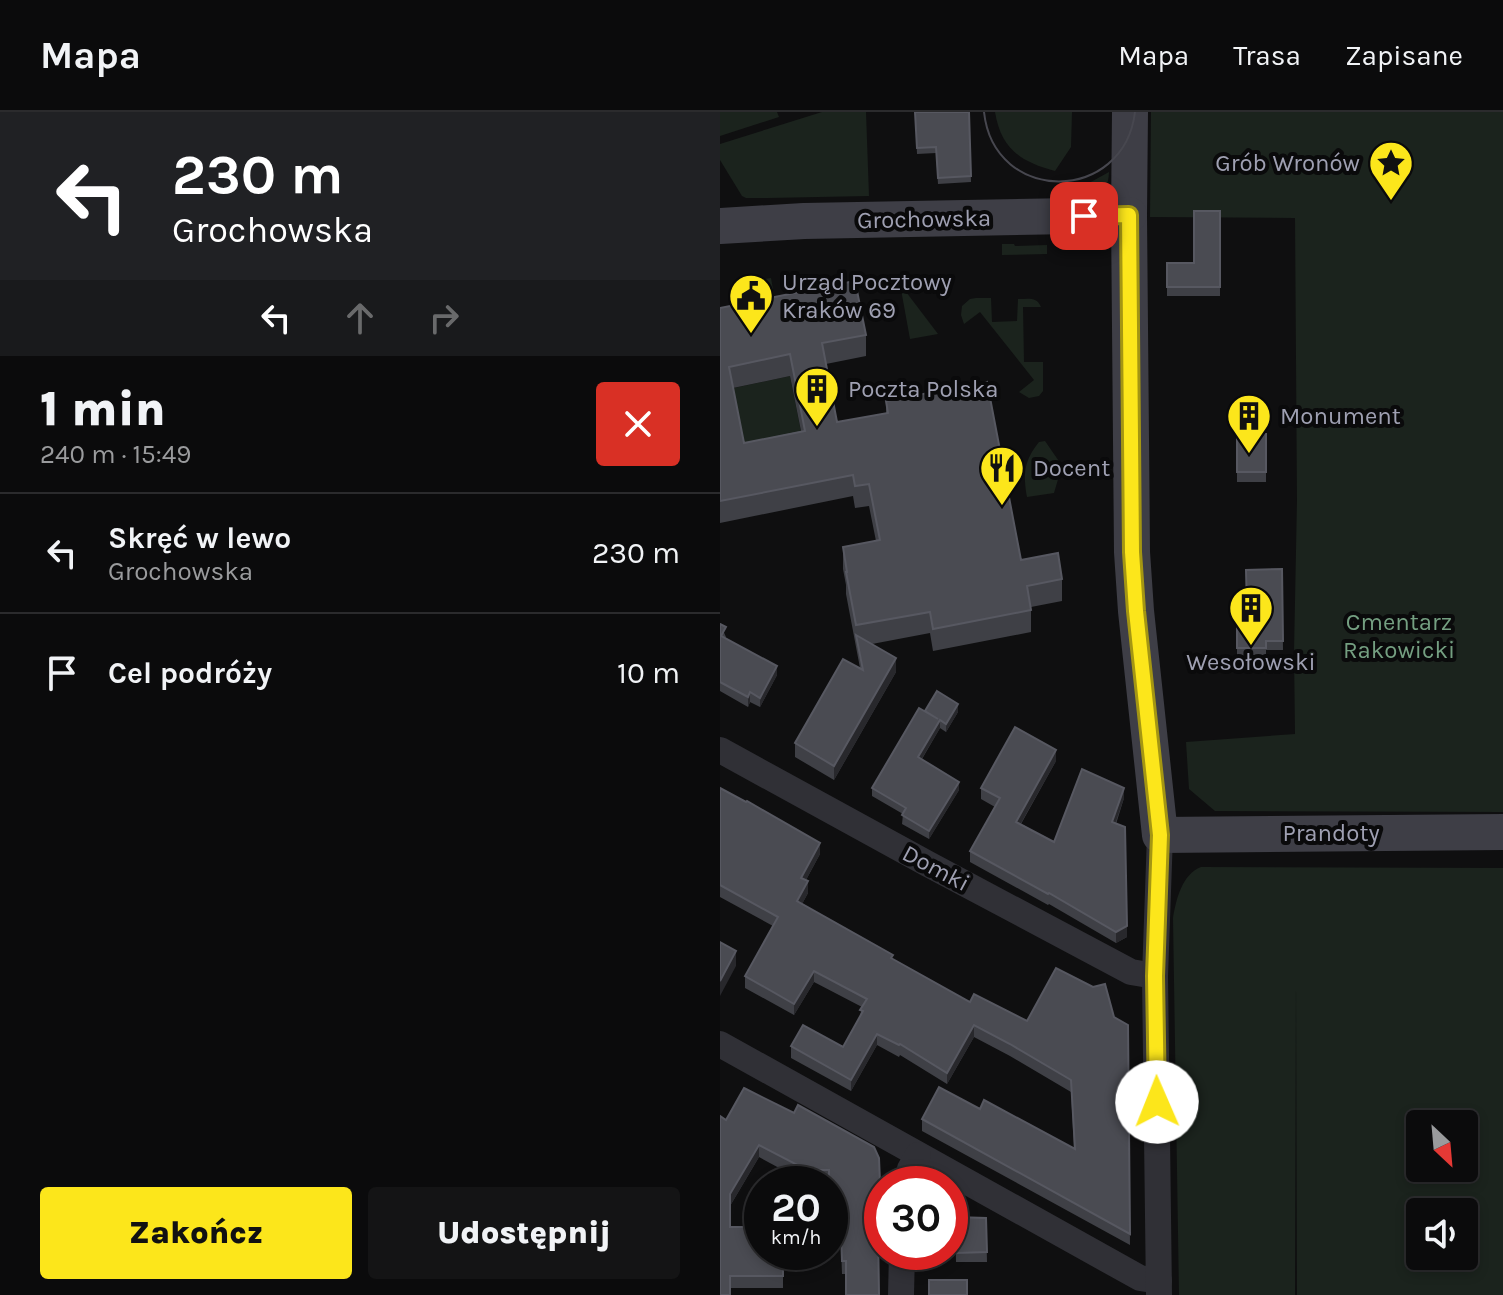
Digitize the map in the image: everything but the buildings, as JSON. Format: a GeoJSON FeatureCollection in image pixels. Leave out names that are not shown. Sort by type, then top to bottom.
{"type":"FeatureCollection","features":[{"type":"Feature","properties":{"kind":"street"},"geometry":{"type":"LineString","coordinates":[[720,1044],[1159,1288],[1155,976],[1160,835],[1132,552],[1130,112]]}},
{"type":"Feature","properties":{"kind":"street","name":"Grochowska"},"geometry":{"type":"LineString","coordinates":[[720,226],[804,221],[1129,215]]}},
{"type":"Feature","properties":{"kind":"street","name":"Domki"},"geometry":{"type":"LineString","coordinates":[[720,750],[1131,972],[1155,976]]}},
{"type":"Feature","properties":{"kind":"street","name":"Prandoty"},"geometry":{"type":"LineString","coordinates":[[1160,835],[1503,832]]}},
{"type":"Feature","properties":{"kind":"street"},"geometry":{"type":"LineString","coordinates":[[912,1166],[918,1155]]}},
{"type":"Feature","properties":{"kind":"street"},"geometry":{"type":"LineString","coordinates":[[901,1295],[902,1270]]}},
{"type":"Feature","properties":{"kind":"green space"},"geometry":{"type":"Polygon","coordinates":[[[720,112],[777,112],[779,117],[720,136],[720,112]]]}},
{"type":"Feature","properties":{"kind":"green space"},"geometry":{"type":"Polygon","coordinates":[[[822,112],[866,112],[869,196],[742,196],[720,160],[720,144],[822,112]]]}},
{"type":"Feature","properties":{"kind":"green space"},"geometry":{"type":"Polygon","coordinates":[[[995,112],[1072,112],[1071,147],[1055,171],[1032,163],[1014,152],[1002,136],[995,112]]]}},
{"type":"Feature","properties":{"kind":"green space","name":"Cmentarz Rakowicki"},"geometry":{"type":"Polygon","coordinates":[[[1151,112],[1503,112],[1503,812],[1215,811],[1189,789],[1186,742],[1295,734],[1295,218],[1150,217],[1151,112]]]}},
{"type":"Feature","properties":{"kind":"green space"},"geometry":{"type":"Polygon","coordinates":[[[1109,172],[1102,193],[1091,198],[1069,200],[1069,188],[1089,183],[1109,172]]]}},
{"type":"Feature","properties":{"kind":"green space"},"geometry":{"type":"Polygon","coordinates":[[[1002,244],[1047,245],[1047,254],[1002,255],[1002,244]]]}},
{"type":"Feature","properties":{"kind":"green space"},"geometry":{"type":"Polygon","coordinates":[[[771,278],[775,301],[750,305],[747,282],[771,278]]]}},
{"type":"Feature","properties":{"kind":"green space"},"geometry":{"type":"Polygon","coordinates":[[[900,284],[938,334],[910,339],[900,284]]]}},
{"type":"Feature","properties":{"kind":"green space"},"geometry":{"type":"Polygon","coordinates":[[[976,298],[991,298],[992,322],[1017,321],[1018,299],[1031,299],[1039,303],[1041,307],[1023,307],[1024,362],[1043,362],[1043,391],[1039,396],[1029,398],[1019,392],[1034,380],[980,312],[964,324],[962,306],[976,298]]]}},
{"type":"Feature","properties":{"kind":"green space"},"geometry":{"type":"Polygon","coordinates":[[[790,376],[805,452],[744,465],[729,389],[790,376]]]}},
{"type":"Feature","properties":{"kind":"green space"},"geometry":{"type":"Polygon","coordinates":[[[1045,441],[1065,470],[1059,476],[1054,493],[1027,497],[1025,474],[1028,461],[1039,442],[1045,441]]]}},
{"type":"Feature","properties":{"kind":"green space"},"geometry":{"type":"Polygon","coordinates":[[[1201,867],[1503,868],[1503,1295],[1297,1295],[1296,983],[1295,1295],[1179,1295],[1173,918],[1181,888],[1189,875],[1201,867]]]}},
{"type":"Feature","properties":{"kind":"tram line"},"geometry":{"type":"LineString","coordinates":[[984,112],[993,142],[1010,164],[1033,177],[1059,181],[1085,177],[1108,164],[1126,142],[1135,112]]}},
{"type":"Feature","properties":{"kind":"place","name":"Grób Wronów"},"geometry":{"type":"Point","coordinates":[1391,202]}},
{"type":"Feature","properties":{"kind":"place","name":"Urząd Pocztowy Kraków 69"},"geometry":{"type":"Point","coordinates":[751,335]}},
{"type":"Feature","properties":{"kind":"place","name":"Poczta Polska"},"geometry":{"type":"Point","coordinates":[817,428]}},
{"type":"Feature","properties":{"kind":"place","name":"Monument"},"geometry":{"type":"Point","coordinates":[1249,455]}},
{"type":"Feature","properties":{"kind":"place","name":"Docent"},"geometry":{"type":"Point","coordinates":[1002,507]}},
{"type":"Feature","properties":{"kind":"place","name":"Wesołowski"},"geometry":{"type":"Point","coordinates":[1251,647]}},
{"type":"Feature","properties":{"kind":"route"},"geometry":{"type":"LineString","coordinates":[[1084,216],[1129,215],[1132,552],[1160,835],[1155,976],[1157,1102]]}}]}
